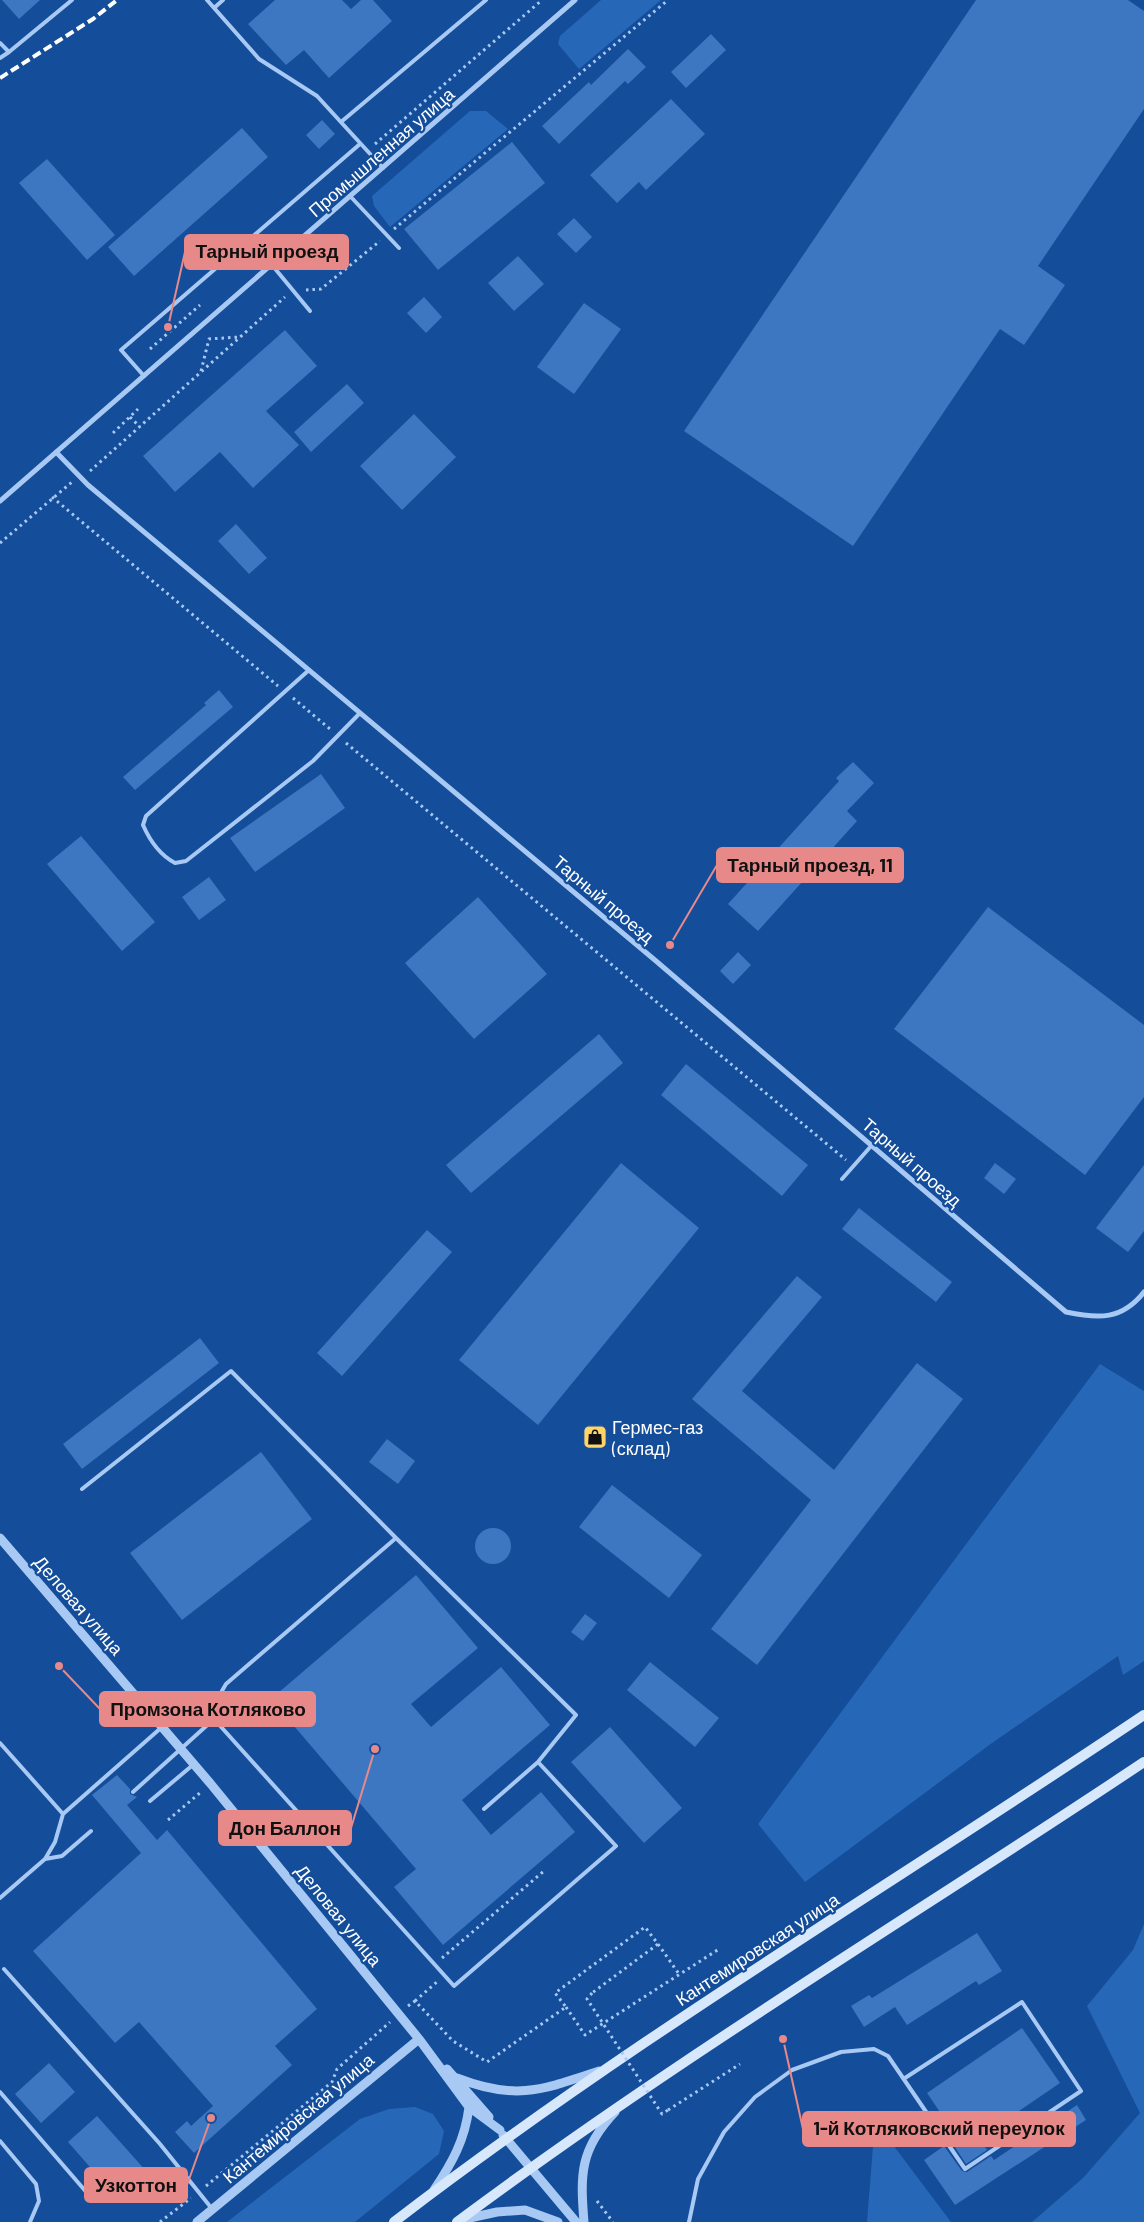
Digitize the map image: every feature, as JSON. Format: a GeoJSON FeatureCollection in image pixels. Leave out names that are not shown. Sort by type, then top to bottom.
{"type":"FeatureCollection","features":[{"type":"Feature","properties":{"kind":"main road","name":"Кантемировская улица"},"geometry":{"type":"LineString","coordinates":[[394,2222],[709,1997],[988,1819],[1144,1714]]}},
{"type":"Feature","properties":{"kind":"main road"},"geometry":{"type":"LineString","coordinates":[[458,2222],[628,2099],[1144,1762]]}},
{"type":"Feature","properties":{"kind":"street","name":"Промышленная улица"},"geometry":{"type":"LineString","coordinates":[[0,500],[576,0]]}},
{"type":"Feature","properties":{"kind":"street","name":"Тарный проезд"},"geometry":{"type":"LineString","coordinates":[[56,452],[84,481],[872,1145],[1066,1312],[1091,1317],[1118,1314],[1135,1303],[1144,1292]]}},
{"type":"Feature","properties":{"kind":"street","name":"Деловая улица"},"geometry":{"type":"LineString","coordinates":[[0,1538],[210,1783],[419,2039]]}},
{"type":"Feature","properties":{"kind":"street"},"geometry":{"type":"LineString","coordinates":[[419,2039],[455,2077],[576,2222]]}},
{"type":"Feature","properties":{"kind":"street"},"geometry":{"type":"LineString","coordinates":[[419,2039],[469,2107],[500,2130]]}},
{"type":"Feature","properties":{"kind":"street","name":"Кантемировская улица"},"geometry":{"type":"LineString","coordinates":[[200,2221],[419,2039]]}},
{"type":"Feature","properties":{"kind":"street"},"geometry":{"type":"LineString","coordinates":[[455,2077],[485,2089],[514,2093],[553,2087],[608,2068]]}},
{"type":"Feature","properties":{"kind":"street"},"geometry":{"type":"LineString","coordinates":[[584,2222],[581,2180],[588,2151],[599,2130],[628,2099]]}},
{"type":"Feature","properties":{"kind":"street"},"geometry":{"type":"LineString","coordinates":[[431,2194],[457,2154],[467,2124],[469,2107]]}},
{"type":"Feature","properties":{"kind":"street"},"geometry":{"type":"LineString","coordinates":[[458,2222],[497,2212],[525,2210],[558,2222]]}},
{"type":"Feature","properties":{"kind":"lane"},"geometry":{"type":"LineString","coordinates":[[0,58],[72,0]]}},
{"type":"Feature","properties":{"kind":"lane"},"geometry":{"type":"LineString","coordinates":[[207,0],[259,59],[318,96],[382,168]]}},
{"type":"Feature","properties":{"kind":"lane"},"geometry":{"type":"LineString","coordinates":[[214,8],[223,0]]}},
{"type":"Feature","properties":{"kind":"lane"},"geometry":{"type":"LineString","coordinates":[[341,122],[486,0]]}},
{"type":"Feature","properties":{"kind":"lane"},"geometry":{"type":"LineString","coordinates":[[0,43],[9,52]]}},
{"type":"Feature","properties":{"kind":"lane"},"geometry":{"type":"LineString","coordinates":[[144,376],[121,350],[360,144]]}},
{"type":"Feature","properties":{"kind":"lane"},"geometry":{"type":"LineString","coordinates":[[350,196],[399,248]]}},
{"type":"Feature","properties":{"kind":"lane"},"geometry":{"type":"LineString","coordinates":[[272,265],[310,311]]}},
{"type":"Feature","properties":{"kind":"lane"},"geometry":{"type":"LineString","coordinates":[[309,670],[146,816],[143,825],[148,836],[164,857],[175,863],[186,861],[313,761],[360,713]]}},
{"type":"Feature","properties":{"kind":"lane"},"geometry":{"type":"LineString","coordinates":[[842,1179],[872,1145]]}},
{"type":"Feature","properties":{"kind":"lane"},"geometry":{"type":"LineString","coordinates":[[82,1489],[231,1371],[396,1538],[576,1715],[538,1762],[484,1809]]}},
{"type":"Feature","properties":{"kind":"lane"},"geometry":{"type":"LineString","coordinates":[[396,1538],[226,1684],[212,1708],[214,1718],[454,1986],[616,1846],[538,1762]]}},
{"type":"Feature","properties":{"kind":"lane"},"geometry":{"type":"LineString","coordinates":[[133,1792],[214,1718]]}},
{"type":"Feature","properties":{"kind":"lane"},"geometry":{"type":"LineString","coordinates":[[0,1898],[45,1859],[55,1842],[63,1814],[162,1727]]}},
{"type":"Feature","properties":{"kind":"lane"},"geometry":{"type":"LineString","coordinates":[[0,1743],[63,1814]]}},
{"type":"Feature","properties":{"kind":"lane"},"geometry":{"type":"LineString","coordinates":[[150,1801],[194,1764]]}},
{"type":"Feature","properties":{"kind":"lane"},"geometry":{"type":"LineString","coordinates":[[45,1859],[62,1856],[91,1831]]}},
{"type":"Feature","properties":{"kind":"lane"},"geometry":{"type":"LineString","coordinates":[[4,1969],[160,2144],[212,2210]]}},
{"type":"Feature","properties":{"kind":"lane"},"geometry":{"type":"LineString","coordinates":[[689,2222],[698,2179],[724,2132],[755,2097],[792,2070],[841,2052],[874,2050],[888,2056],[905,2078],[965,2169],[1081,2091],[1022,2002],[905,2078]]}},
{"type":"Feature","properties":{"kind":"lane"},"geometry":{"type":"LineString","coordinates":[[0,2092],[94,2201]]}},
{"type":"Feature","properties":{"kind":"lane"},"geometry":{"type":"LineString","coordinates":[[0,2141],[36,2184],[39,2201],[30,2222]]}},
{"type":"Feature","properties":{"kind":"path"},"geometry":{"type":"LineString","coordinates":[[366,150],[542,0]]}},
{"type":"Feature","properties":{"kind":"path"},"geometry":{"type":"LineString","coordinates":[[150,349],[200,305]]}},
{"type":"Feature","properties":{"kind":"path"},"geometry":{"type":"LineString","coordinates":[[200,371],[209,339],[240,337]]}},
{"type":"Feature","properties":{"kind":"path"},"geometry":{"type":"LineString","coordinates":[[113,434],[138,409]]}},
{"type":"Feature","properties":{"kind":"path"},"geometry":{"type":"LineString","coordinates":[[130,417],[140,427]]}},
{"type":"Feature","properties":{"kind":"path"},"geometry":{"type":"LineString","coordinates":[[0,543],[62,488]]}},
{"type":"Feature","properties":{"kind":"path"},"geometry":{"type":"LineString","coordinates":[[52,497],[854,1166]]}},
{"type":"Feature","properties":{"kind":"path"},"geometry":{"type":"LineString","coordinates":[[168,1820],[210,1783]]}},
{"type":"Feature","properties":{"kind":"path"},"geometry":{"type":"LineString","coordinates":[[434,1965],[544,1871]]}},
{"type":"Feature","properties":{"kind":"path"},"geometry":{"type":"LineString","coordinates":[[679,1974],[645,1927],[555,1993],[585,2035],[719,1949]]}},
{"type":"Feature","properties":{"kind":"path"},"geometry":{"type":"LineString","coordinates":[[658,1944],[587,1998],[662,2113],[740,2064]]}},
{"type":"Feature","properties":{"kind":"path"},"geometry":{"type":"LineString","coordinates":[[160,2222],[332,2082],[337,2069],[444,1976]]}},
{"type":"Feature","properties":{"kind":"path"},"geometry":{"type":"LineString","coordinates":[[415,2001],[453,2041],[487,2062],[566,2007]]}},
{"type":"Feature","properties":{"kind":"path"},"geometry":{"type":"LineString","coordinates":[[596,2194],[598,2204],[613,2222]]}},
{"type":"Feature","properties":{"kind":"shaded area"},"geometry":{"type":"Polygon","coordinates":[[[601,0],[661,0],[579,69],[558,44],[560,36],[601,0]]]}},
{"type":"Feature","properties":{"kind":"shaded area"},"geometry":{"type":"Polygon","coordinates":[[[470,111],[486,111],[508,129],[390,227],[374,206],[372,196],[470,111]]]}},
{"type":"Feature","properties":{"kind":"shaded area"},"geometry":{"type":"Polygon","coordinates":[[[1100,1364],[1144,1391],[1144,1661],[1123,1675],[1118,1656],[992,1743],[805,1882],[758,1824],[1100,1364]]]}},
{"type":"Feature","properties":{"kind":"shaded area"},"geometry":{"type":"Polygon","coordinates":[[[1144,1924],[1144,2222],[1032,2222],[1083,2178],[1140,2113],[1087,2006],[1133,1950],[1144,1924]]]}},
{"type":"Feature","properties":{"kind":"shaded area"},"geometry":{"type":"Polygon","coordinates":[[[415,2107],[433,2114],[444,2131],[439,2154],[355,2222],[227,2222],[360,2119],[389,2109],[415,2107]]]}},
{"type":"Feature","properties":{"kind":"shaded area"},"geometry":{"type":"Polygon","coordinates":[[[875,2121],[951,2222],[867,2222],[875,2121]]]}},
{"type":"Feature","properties":{"kind":"building"},"geometry":{"type":"Polygon","coordinates":[[[2,0],[40,0],[19,19],[2,0]]]}},
{"type":"Feature","properties":{"kind":"building"},"geometry":{"type":"Polygon","coordinates":[[[275,0],[342,0],[351,9],[361,0],[373,0],[392,21],[329,78],[304,50],[286,65],[248,24],[275,0]]]}},
{"type":"Feature","properties":{"kind":"building"},"geometry":{"type":"Polygon","coordinates":[[[976,0],[1128,0],[1144,11],[1144,109],[1038,266],[1065,285],[1024,345],[1000,329],[853,546],[684,431],[976,0]]]}},
{"type":"Feature","properties":{"kind":"building"},"geometry":{"type":"Polygon","coordinates":[[[711,34],[726,50],[686,88],[671,72],[711,34]]]}},
{"type":"Feature","properties":{"kind":"building"},"geometry":{"type":"Polygon","coordinates":[[[628,49],[646,67],[628,84],[625,81],[559,144],[542,126],[589,82],[591,85],[628,49]]]}},
{"type":"Feature","properties":{"kind":"building"},"geometry":{"type":"Polygon","coordinates":[[[671,99],[705,134],[646,190],[639,182],[617,203],[590,175],[671,99]]]}},
{"type":"Feature","properties":{"kind":"building"},"geometry":{"type":"Polygon","coordinates":[[[322,120],[335,134],[319,149],[306,135],[322,120]]]}},
{"type":"Feature","properties":{"kind":"building"},"geometry":{"type":"Polygon","coordinates":[[[242,128],[268,157],[134,276],[108,247],[242,128]]]}},
{"type":"Feature","properties":{"kind":"building"},"geometry":{"type":"Polygon","coordinates":[[[512,142],[545,183],[438,270],[404,229],[512,142]]]}},
{"type":"Feature","properties":{"kind":"building"},"geometry":{"type":"Polygon","coordinates":[[[47,159],[115,235],[87,260],[19,183],[47,159]]]}},
{"type":"Feature","properties":{"kind":"building"},"geometry":{"type":"Polygon","coordinates":[[[574,218],[592,237],[576,253],[557,234],[574,218]]]}},
{"type":"Feature","properties":{"kind":"building"},"geometry":{"type":"Polygon","coordinates":[[[518,256],[544,284],[514,311],[488,283],[518,256]]]}},
{"type":"Feature","properties":{"kind":"building"},"geometry":{"type":"Polygon","coordinates":[[[424,297],[442,317],[426,333],[407,313],[424,297]]]}},
{"type":"Feature","properties":{"kind":"building"},"geometry":{"type":"Polygon","coordinates":[[[584,303],[621,329],[574,394],[537,367],[584,303]]]}},
{"type":"Feature","properties":{"kind":"building"},"geometry":{"type":"Polygon","coordinates":[[[285,330],[317,366],[266,411],[299,445],[253,488],[220,452],[175,492],[143,456],[285,330]]]}},
{"type":"Feature","properties":{"kind":"building"},"geometry":{"type":"Polygon","coordinates":[[[347,384],[364,403],[311,452],[294,432],[347,384]]]}},
{"type":"Feature","properties":{"kind":"building"},"geometry":{"type":"Polygon","coordinates":[[[414,414],[456,457],[402,510],[360,466],[414,414]]]}},
{"type":"Feature","properties":{"kind":"building"},"geometry":{"type":"Polygon","coordinates":[[[236,524],[267,558],[249,574],[218,541],[236,524]]]}},
{"type":"Feature","properties":{"kind":"building"},"geometry":{"type":"Polygon","coordinates":[[[219,690],[233,707],[135,790],[123,777],[206,705],[204,703],[219,690]]]}},
{"type":"Feature","properties":{"kind":"building"},"geometry":{"type":"Polygon","coordinates":[[[853,762],[874,783],[847,811],[857,821],[758,931],[728,904],[839,781],[836,778],[853,762]]]}},
{"type":"Feature","properties":{"kind":"building"},"geometry":{"type":"Polygon","coordinates":[[[321,774],[345,808],[255,872],[230,838],[321,774]]]}},
{"type":"Feature","properties":{"kind":"building"},"geometry":{"type":"Polygon","coordinates":[[[81,836],[155,922],[122,951],[47,864],[81,836]]]}},
{"type":"Feature","properties":{"kind":"building"},"geometry":{"type":"Polygon","coordinates":[[[209,877],[226,900],[199,920],[182,897],[209,877]]]}},
{"type":"Feature","properties":{"kind":"building"},"geometry":{"type":"Polygon","coordinates":[[[478,897],[547,974],[474,1039],[405,963],[478,897]]]}},
{"type":"Feature","properties":{"kind":"building"},"geometry":{"type":"Polygon","coordinates":[[[988,907],[1144,1025],[1144,1097],[1085,1175],[894,1029],[988,907]]]}},
{"type":"Feature","properties":{"kind":"building"},"geometry":{"type":"Polygon","coordinates":[[[738,952],[751,965],[733,984],[720,971],[738,952]]]}},
{"type":"Feature","properties":{"kind":"building"},"geometry":{"type":"Polygon","coordinates":[[[599,1034],[623,1063],[471,1193],[446,1165],[599,1034]]]}},
{"type":"Feature","properties":{"kind":"building"},"geometry":{"type":"Polygon","coordinates":[[[686,1064],[808,1165],[782,1196],[661,1095],[686,1064]]]}},
{"type":"Feature","properties":{"kind":"building"},"geometry":{"type":"Polygon","coordinates":[[[621,1163],[699,1228],[538,1425],[459,1360],[621,1163]]]}},
{"type":"Feature","properties":{"kind":"building"},"geometry":{"type":"Polygon","coordinates":[[[995,1163],[1016,1179],[1004,1194],[984,1178],[995,1163]]]}},
{"type":"Feature","properties":{"kind":"building"},"geometry":{"type":"Polygon","coordinates":[[[1144,1165],[1144,1231],[1128,1252],[1096,1228],[1144,1165]]]}},
{"type":"Feature","properties":{"kind":"building"},"geometry":{"type":"Polygon","coordinates":[[[859,1208],[952,1282],[936,1302],[842,1229],[859,1208]]]}},
{"type":"Feature","properties":{"kind":"building"},"geometry":{"type":"Polygon","coordinates":[[[427,1230],[452,1252],[342,1376],[317,1353],[427,1230]]]}},
{"type":"Feature","properties":{"kind":"building"},"geometry":{"type":"Polygon","coordinates":[[[797,1276],[822,1297],[742,1391],[834,1470],[917,1363],[963,1399],[757,1665],[711,1629],[811,1500],[692,1399],[797,1276]]]}},
{"type":"Feature","properties":{"kind":"building"},"geometry":{"type":"Polygon","coordinates":[[[200,1338],[219,1363],[82,1469],[63,1444],[200,1338]]]}},
{"type":"Feature","properties":{"kind":"building"},"geometry":{"type":"Polygon","coordinates":[[[387,1439],[415,1461],[398,1484],[369,1462],[387,1439]]]}},
{"type":"Feature","properties":{"kind":"building"},"geometry":{"type":"Polygon","coordinates":[[[261,1452],[312,1519],[182,1620],[130,1553],[261,1452]]]}},
{"type":"Feature","properties":{"kind":"building"},"geometry":{"type":"Polygon","coordinates":[[[612,1485],[702,1555],[669,1598],[579,1527],[612,1485]]]}},
{"type":"Feature","properties":{"kind":"building"},"geometry":{"type":"Polygon","coordinates":[[[493,1528],[506,1533],[511,1546],[506,1559],[493,1564],[480,1559],[475,1546],[480,1533],[493,1528]]]}},
{"type":"Feature","properties":{"kind":"building"},"geometry":{"type":"Polygon","coordinates":[[[416,1575],[478,1648],[411,1704],[431,1727],[501,1667],[550,1725],[462,1800],[491,1835],[541,1792],[575,1832],[443,1945],[394,1887],[416,1869],[271,1699],[416,1575]]]}},
{"type":"Feature","properties":{"kind":"building"},"geometry":{"type":"Polygon","coordinates":[[[585,1614],[597,1623],[583,1641],[571,1632],[585,1614]]]}},
{"type":"Feature","properties":{"kind":"building"},"geometry":{"type":"Polygon","coordinates":[[[650,1662],[719,1718],[695,1747],[627,1690],[650,1662]]]}},
{"type":"Feature","properties":{"kind":"building"},"geometry":{"type":"Polygon","coordinates":[[[610,1727],[682,1808],[644,1843],[571,1762],[610,1727]]]}},
{"type":"Feature","properties":{"kind":"building"},"geometry":{"type":"Polygon","coordinates":[[[117,1775],[130,1789],[130,1794],[137,1797],[127,1805],[157,1840],[167,1830],[317,2009],[275,2046],[292,2065],[194,2153],[175,2132],[187,2121],[191,2126],[213,2106],[139,2022],[115,2043],[33,1951],[141,1853],[92,1795],[117,1775]]]}},
{"type":"Feature","properties":{"kind":"building"},"geometry":{"type":"Polygon","coordinates":[[[977,1933],[1002,1971],[979,1985],[976,1981],[907,2025],[895,2007],[864,2027],[851,2006],[869,1995],[872,1998],[977,1933]]]}},
{"type":"Feature","properties":{"kind":"building"},"geometry":{"type":"Polygon","coordinates":[[[1022,2028],[1060,2083],[979,2138],[987,2150],[966,2164],[951,2141],[957,2137],[927,2093],[1022,2028]]]}},
{"type":"Feature","properties":{"kind":"building"},"geometry":{"type":"Polygon","coordinates":[[[49,2063],[75,2092],[41,2123],[15,2094],[49,2063]]]}},
{"type":"Feature","properties":{"kind":"building"},"geometry":{"type":"Polygon","coordinates":[[[1077,2105],[1086,2120],[955,2205],[924,2160],[944,2146],[962,2171],[967,2172],[991,2156],[994,2160],[1077,2105]]]}},
{"type":"Feature","properties":{"kind":"building"},"geometry":{"type":"Polygon","coordinates":[[[97,2116],[147,2172],[118,2199],[68,2142],[97,2116]]]}},
{"type":"Feature","properties":{"kind":"railway"},"geometry":{"type":"LineString","coordinates":[[0,78],[93,19],[117,0]]}},
{"type":"Feature","properties":{"kind":"place","name":"Тарный проезд"},"geometry":{"type":"Point","coordinates":[168,327]}},
{"type":"Feature","properties":{"kind":"place","name":"Тарный проезд, 11"},"geometry":{"type":"Point","coordinates":[670,945]}},
{"type":"Feature","properties":{"kind":"place","name":"Гермес-газ (склад)"},"geometry":{"type":"Point","coordinates":[595,1437]}},
{"type":"Feature","properties":{"kind":"place","name":"Промзона Котляково"},"geometry":{"type":"Point","coordinates":[59,1666]}},
{"type":"Feature","properties":{"kind":"place","name":"Дон Баллон"},"geometry":{"type":"Point","coordinates":[375,1749]}},
{"type":"Feature","properties":{"kind":"place","name":"1-й Котляковский переулок"},"geometry":{"type":"Point","coordinates":[783,2039]}},
{"type":"Feature","properties":{"kind":"place","name":"Узкоттон"},"geometry":{"type":"Point","coordinates":[211,2118]}}]}
